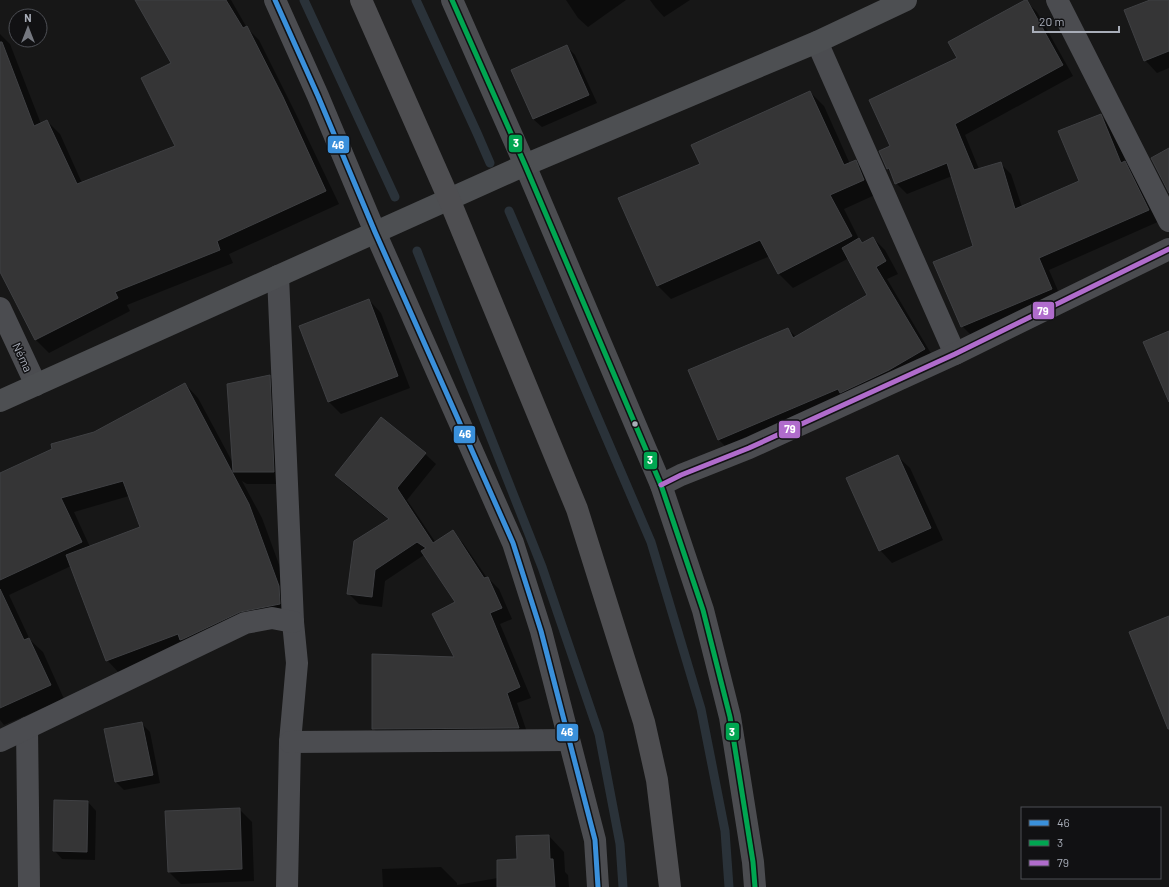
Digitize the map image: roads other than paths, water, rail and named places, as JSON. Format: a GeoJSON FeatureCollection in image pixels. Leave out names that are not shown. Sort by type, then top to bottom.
{"type":"FeatureCollection","features":[{"type":"Feature","properties":{"kind":"highway"},"geometry":{"type":"LineString","coordinates":[[361,0],[449,199],[577,509],[644,722],[657,780],[670,887]]}},
{"type":"Feature","properties":{"kind":"main road"},"geometry":{"type":"LineString","coordinates":[[0,401],[525,165],[817,42],[906,0]]}},
{"type":"Feature","properties":{"kind":"street"},"geometry":{"type":"LineString","coordinates":[[275,0],[318,96],[375,232],[513,543],[540,630],[595,840],[598,887]]}},
{"type":"Feature","properties":{"kind":"street"},"geometry":{"type":"LineString","coordinates":[[452,0],[525,165],[661,485],[703,610],[730,717],[754,862],[755,887]]}},
{"type":"Feature","properties":{"kind":"street"},"geometry":{"type":"LineString","coordinates":[[1057,0],[1169,221]]}},
{"type":"Feature","properties":{"kind":"street"},"geometry":{"type":"LineString","coordinates":[[817,42],[955,354]]}},
{"type":"Feature","properties":{"kind":"street"},"geometry":{"type":"LineString","coordinates":[[661,485],[681,475],[749,448],[955,354],[1169,249]]}},
{"type":"Feature","properties":{"kind":"street"},"geometry":{"type":"LineString","coordinates":[[278,276],[293,622],[297,663],[290,742],[287,887]]}},
{"type":"Feature","properties":{"kind":"street","name":"Néma"},"geometry":{"type":"LineString","coordinates":[[0,308],[36,385]]}},
{"type":"Feature","properties":{"kind":"street"},"geometry":{"type":"LineString","coordinates":[[0,741],[245,623],[272,618],[293,622]]}},
{"type":"Feature","properties":{"kind":"street"},"geometry":{"type":"LineString","coordinates":[[27,728],[29,887]]}},
{"type":"Feature","properties":{"kind":"street"},"geometry":{"type":"LineString","coordinates":[[290,742],[569,740]]}},
{"type":"Feature","properties":{"kind":"waterway"},"geometry":{"type":"LineString","coordinates":[[304,0],[395,197]]}},
{"type":"Feature","properties":{"kind":"waterway"},"geometry":{"type":"LineString","coordinates":[[416,0],[490,163]]}},
{"type":"Feature","properties":{"kind":"waterway"},"geometry":{"type":"LineString","coordinates":[[509,211],[651,542],[701,709],[725,831],[729,887]]}},
{"type":"Feature","properties":{"kind":"waterway"},"geometry":{"type":"LineString","coordinates":[[417,251],[542,567],[599,734],[620,844],[623,887]]}}]}
